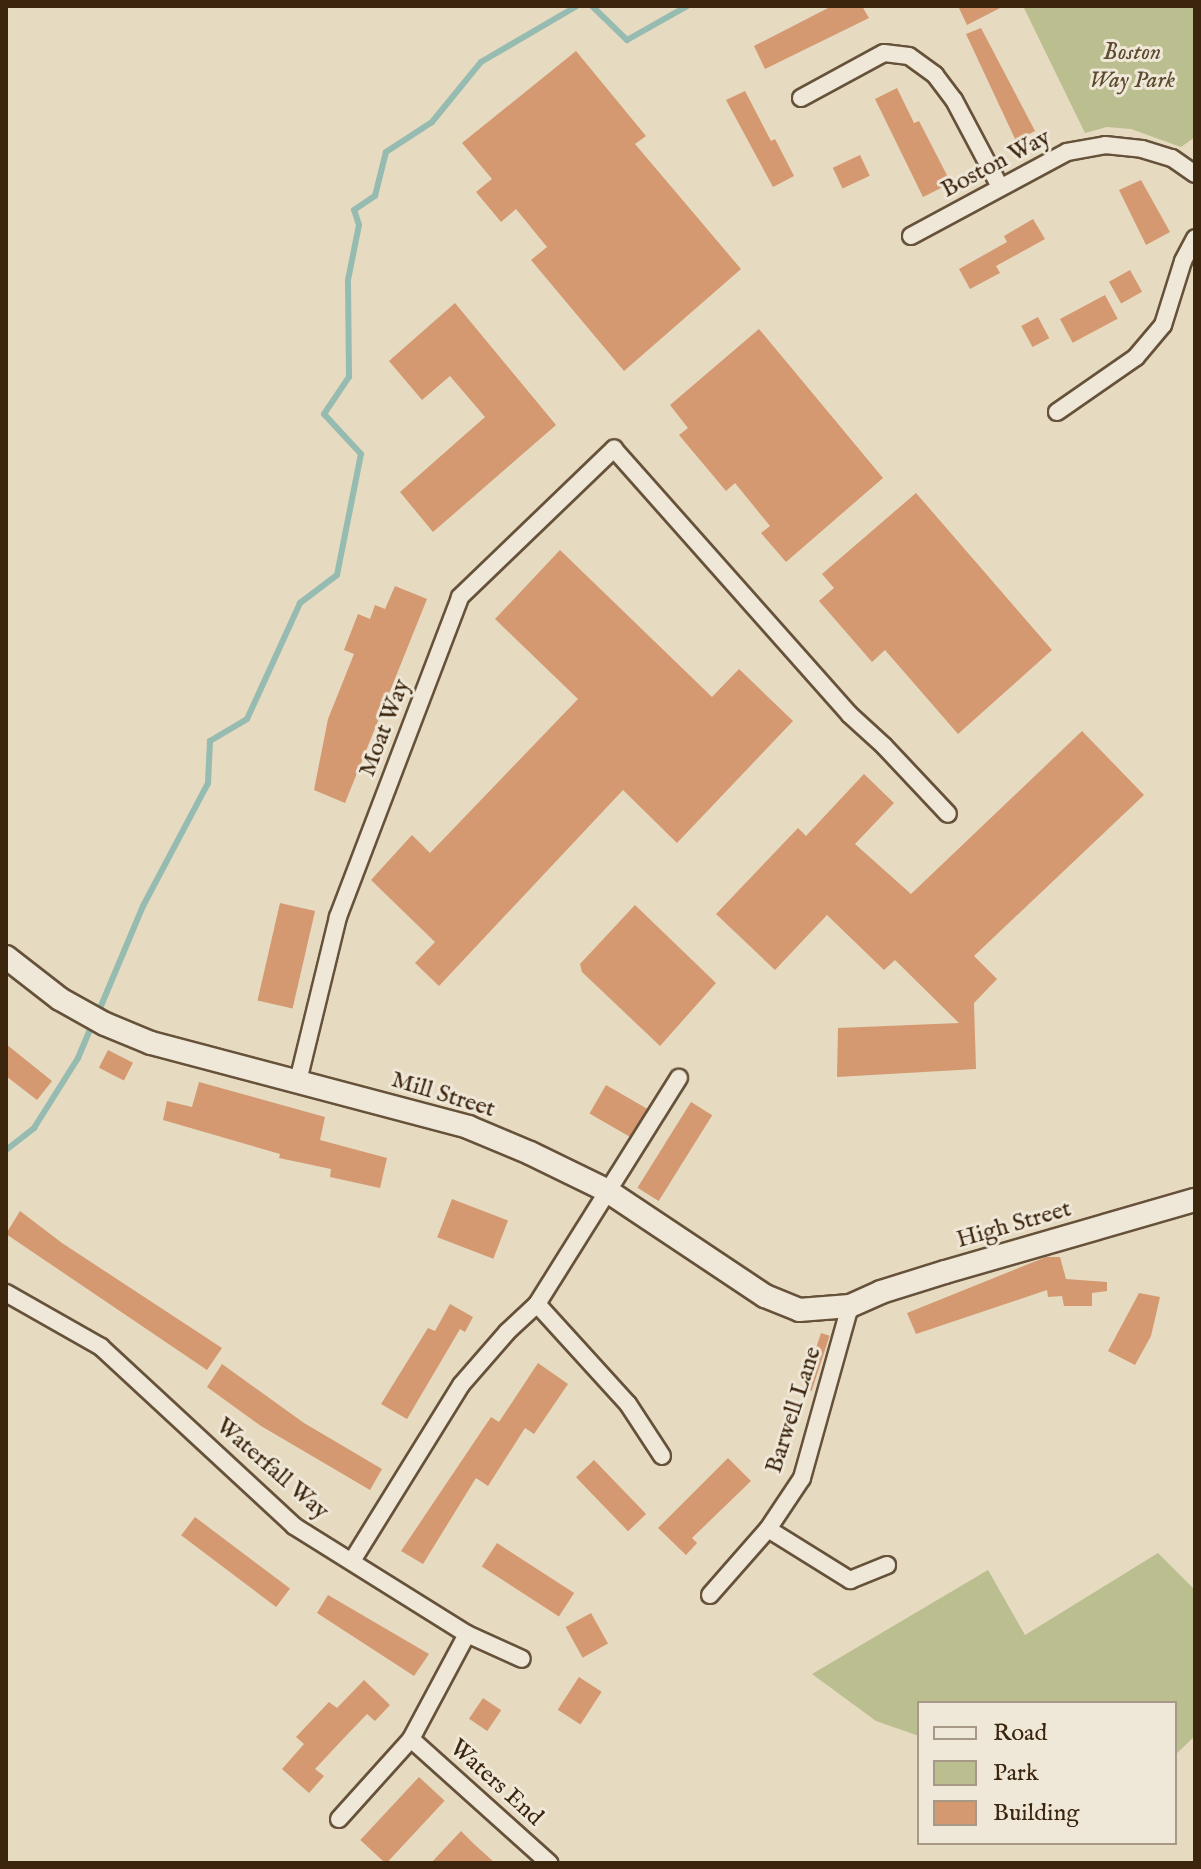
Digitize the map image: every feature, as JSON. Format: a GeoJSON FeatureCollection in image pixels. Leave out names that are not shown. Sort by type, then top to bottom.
{"type":"FeatureCollection","features":[{"type":"Feature","properties":{"kind":"street"},"geometry":{"type":"LineString","coordinates":[[801,98],[884,53],[909,56],[935,75],[954,100],[1000,187]]}},
{"type":"Feature","properties":{"kind":"street","name":"Boston Way"},"geometry":{"type":"LineString","coordinates":[[911,236],[1067,152],[1105,145],[1142,149],[1172,158],[1195,174]]}},
{"type":"Feature","properties":{"kind":"street"},"geometry":{"type":"LineString","coordinates":[[1057,412],[1136,357],[1163,325],[1183,261],[1195,238]]}},
{"type":"Feature","properties":{"kind":"street","name":"Moat Way"},"geometry":{"type":"LineString","coordinates":[[298,1081],[338,917],[460,597],[614,449],[849,714],[948,814]]}},
{"type":"Feature","properties":{"kind":"street","name":"Mill Street"},"geometry":{"type":"LineString","coordinates":[[6,957],[60,999],[105,1024],[151,1043],[468,1127],[606,1190],[780,1304],[820,1311],[850,1306]]}},
{"type":"Feature","properties":{"kind":"street"},"geometry":{"type":"LineString","coordinates":[[352,1561],[461,1385],[507,1332],[537,1304],[679,1078]]}},
{"type":"Feature","properties":{"kind":"street","name":"High Street"},"geometry":{"type":"LineString","coordinates":[[850,1306],[881,1292],[945,1272],[1195,1200]]}},
{"type":"Feature","properties":{"kind":"street","name":"Waterfall Way"},"geometry":{"type":"LineString","coordinates":[[6,1293],[101,1347],[294,1526],[467,1634],[522,1659]]}},
{"type":"Feature","properties":{"kind":"street"},"geometry":{"type":"LineString","coordinates":[[537,1304],[628,1404],[662,1456]]}},
{"type":"Feature","properties":{"kind":"street","name":"Barwell Lane"},"geometry":{"type":"LineString","coordinates":[[710,1595],[768,1529],[802,1478],[850,1306]]}},
{"type":"Feature","properties":{"kind":"street"},"geometry":{"type":"LineString","coordinates":[[768,1529],[850,1580],[887,1565]]}},
{"type":"Feature","properties":{"kind":"street"},"geometry":{"type":"LineString","coordinates":[[339,1819],[411,1739],[467,1634]]}},
{"type":"Feature","properties":{"kind":"street","name":"Waters End"},"geometry":{"type":"LineString","coordinates":[[411,1739],[549,1863]]}},
{"type":"Feature","properties":{"kind":"green space","name":"Boston Way Park"},"geometry":{"type":"Polygon","coordinates":[[[1023,6],[1195,6],[1195,137],[1181,147],[1131,129],[1107,127],[1085,133],[1023,6]]]}},
{"type":"Feature","properties":{"kind":"green space"},"geometry":{"type":"Polygon","coordinates":[[[1158,1553],[1195,1590],[1195,1736],[1177,1753],[1177,1701],[917,1701],[917,1735],[876,1721],[812,1674],[988,1570],[1025,1635],[1158,1553]]]}},
{"type":"Feature","properties":{"kind":"building"},"geometry":{"type":"Polygon","coordinates":[[[832,6],[862,6],[869,18],[765,69],[754,46],[832,6]]]}},
{"type":"Feature","properties":{"kind":"building"},"geometry":{"type":"Polygon","coordinates":[[[958,6],[1004,6],[967,25],[958,6]]]}},
{"type":"Feature","properties":{"kind":"building"},"geometry":{"type":"Polygon","coordinates":[[[981,28],[1035,131],[1016,141],[966,34],[981,28]]]}},
{"type":"Feature","properties":{"kind":"building"},"geometry":{"type":"Polygon","coordinates":[[[576,51],[646,136],[635,144],[741,269],[624,371],[531,260],[547,247],[516,209],[501,222],[476,192],[492,179],[462,143],[576,51]]]}},
{"type":"Feature","properties":{"kind":"building"},"geometry":{"type":"Polygon","coordinates":[[[897,88],[914,123],[919,121],[951,183],[923,197],[875,99],[897,88]]]}},
{"type":"Feature","properties":{"kind":"building"},"geometry":{"type":"Polygon","coordinates":[[[745,91],[771,141],[775,139],[794,176],[773,187],[726,100],[745,91]]]}},
{"type":"Feature","properties":{"kind":"building"},"geometry":{"type":"Polygon","coordinates":[[[860,155],[870,176],[843,189],[833,168],[860,155]]]}},
{"type":"Feature","properties":{"kind":"building"},"geometry":{"type":"Polygon","coordinates":[[[1141,180],[1170,232],[1146,245],[1119,190],[1141,180]]]}},
{"type":"Feature","properties":{"kind":"building"},"geometry":{"type":"Polygon","coordinates":[[[1033,219],[1045,239],[996,266],[1000,273],[970,289],[959,269],[1007,242],[1004,236],[1033,219]]]}},
{"type":"Feature","properties":{"kind":"building"},"geometry":{"type":"Polygon","coordinates":[[[1130,270],[1142,292],[1121,304],[1109,282],[1130,270]]]}},
{"type":"Feature","properties":{"kind":"building"},"geometry":{"type":"Polygon","coordinates":[[[1105,295],[1118,319],[1073,343],[1060,319],[1105,295]]]}},
{"type":"Feature","properties":{"kind":"building"},"geometry":{"type":"Polygon","coordinates":[[[455,303],[556,425],[433,532],[400,492],[485,417],[450,376],[422,400],[389,361],[455,303]]]}},
{"type":"Feature","properties":{"kind":"building"},"geometry":{"type":"Polygon","coordinates":[[[1038,317],[1049,338],[1032,347],[1021,326],[1038,317]]]}},
{"type":"Feature","properties":{"kind":"building"},"geometry":{"type":"Polygon","coordinates":[[[759,329],[883,478],[786,562],[761,533],[770,526],[735,483],[726,491],[679,435],[688,428],[670,405],[759,329]]]}},
{"type":"Feature","properties":{"kind":"building"},"geometry":{"type":"Polygon","coordinates":[[[916,493],[1052,650],[958,734],[885,650],[872,662],[819,601],[834,588],[822,574],[916,493]]]}},
{"type":"Feature","properties":{"kind":"building"},"geometry":{"type":"Polygon","coordinates":[[[560,550],[712,697],[739,669],[793,721],[677,843],[623,790],[439,986],[415,963],[435,942],[371,880],[412,835],[430,853],[578,699],[495,619],[560,550]]]}},
{"type":"Feature","properties":{"kind":"building"},"geometry":{"type":"Polygon","coordinates":[[[395,586],[427,599],[345,803],[314,790],[328,719],[354,654],[344,650],[358,614],[370,619],[375,605],[385,609],[395,586]]]}},
{"type":"Feature","properties":{"kind":"building"},"geometry":{"type":"Polygon","coordinates":[[[1082,731],[1144,795],[974,956],[997,979],[974,1003],[976,1069],[837,1077],[838,1028],[959,1023],[895,960],[884,970],[827,915],[775,970],[716,914],[798,828],[806,836],[864,774],[894,803],[855,844],[911,894],[1082,731]]]}},
{"type":"Feature","properties":{"kind":"building"},"geometry":{"type":"Polygon","coordinates":[[[280,903],[315,911],[293,1009],[258,1000],[280,903]]]}},
{"type":"Feature","properties":{"kind":"building"},"geometry":{"type":"Polygon","coordinates":[[[635,905],[716,983],[660,1046],[582,972],[580,964],[635,905]]]}},
{"type":"Feature","properties":{"kind":"building"},"geometry":{"type":"Polygon","coordinates":[[[6,1044],[52,1081],[37,1100],[6,1076],[6,1044]]]}},
{"type":"Feature","properties":{"kind":"building"},"geometry":{"type":"Polygon","coordinates":[[[108,1050],[133,1063],[124,1081],[99,1068],[108,1050]]]}},
{"type":"Feature","properties":{"kind":"building"},"geometry":{"type":"Polygon","coordinates":[[[199,1082],[325,1117],[320,1140],[387,1158],[380,1188],[330,1177],[331,1169],[279,1158],[280,1154],[163,1120],[167,1101],[192,1107],[199,1082]]]}},
{"type":"Feature","properties":{"kind":"building"},"geometry":{"type":"Polygon","coordinates":[[[606,1085],[648,1109],[631,1138],[590,1114],[606,1085]]]}},
{"type":"Feature","properties":{"kind":"building"},"geometry":{"type":"Polygon","coordinates":[[[691,1102],[712,1115],[659,1201],[637,1188],[691,1102]]]}},
{"type":"Feature","properties":{"kind":"building"},"geometry":{"type":"Polygon","coordinates":[[[452,1199],[508,1221],[493,1259],[437,1237],[452,1199]]]}},
{"type":"Feature","properties":{"kind":"building"},"geometry":{"type":"Polygon","coordinates":[[[20,1211],[62,1243],[222,1348],[207,1370],[6,1234],[20,1211]]]}},
{"type":"Feature","properties":{"kind":"building"},"geometry":{"type":"Polygon","coordinates":[[[1046,1257],[1060,1257],[1066,1279],[1107,1282],[1107,1291],[1092,1293],[1092,1306],[1064,1306],[1062,1296],[1048,1297],[1047,1290],[916,1334],[907,1313],[1046,1257]]]}},
{"type":"Feature","properties":{"kind":"building"},"geometry":{"type":"Polygon","coordinates":[[[1139,1293],[1160,1297],[1151,1336],[1135,1365],[1108,1351],[1139,1293]]]}},
{"type":"Feature","properties":{"kind":"building"},"geometry":{"type":"Polygon","coordinates":[[[450,1304],[473,1317],[465,1332],[460,1329],[407,1419],[381,1404],[428,1328],[435,1331],[450,1304]]]}},
{"type":"Feature","properties":{"kind":"building"},"geometry":{"type":"Polygon","coordinates":[[[821,1333],[830,1336],[812,1391],[803,1388],[821,1333]]]}},
{"type":"Feature","properties":{"kind":"building"},"geometry":{"type":"Polygon","coordinates":[[[538,1363],[568,1384],[534,1434],[525,1428],[488,1486],[476,1478],[423,1564],[401,1551],[491,1417],[499,1422],[538,1363]]]}},
{"type":"Feature","properties":{"kind":"building"},"geometry":{"type":"Polygon","coordinates":[[[222,1364],[304,1423],[382,1469],[370,1490],[261,1426],[207,1387],[222,1364]]]}},
{"type":"Feature","properties":{"kind":"building"},"geometry":{"type":"Polygon","coordinates":[[[728,1458],[751,1481],[692,1538],[697,1543],[686,1555],[658,1528],[728,1458]]]}},
{"type":"Feature","properties":{"kind":"building"},"geometry":{"type":"Polygon","coordinates":[[[594,1460],[646,1514],[628,1531],[576,1477],[594,1460]]]}},
{"type":"Feature","properties":{"kind":"building"},"geometry":{"type":"Polygon","coordinates":[[[195,1517],[290,1589],[276,1607],[181,1535],[195,1517]]]}},
{"type":"Feature","properties":{"kind":"building"},"geometry":{"type":"Polygon","coordinates":[[[497,1543],[574,1593],[559,1617],[482,1566],[497,1543]]]}},
{"type":"Feature","properties":{"kind":"building"},"geometry":{"type":"Polygon","coordinates":[[[328,1595],[429,1654],[414,1676],[317,1613],[328,1595]]]}},
{"type":"Feature","properties":{"kind":"building"},"geometry":{"type":"Polygon","coordinates":[[[591,1613],[608,1644],[583,1658],[566,1627],[591,1613]]]}},
{"type":"Feature","properties":{"kind":"building"},"geometry":{"type":"Polygon","coordinates":[[[579,1677],[602,1692],[580,1724],[558,1710],[579,1677]]]}},
{"type":"Feature","properties":{"kind":"building"},"geometry":{"type":"Polygon","coordinates":[[[364,1680],[390,1705],[375,1721],[367,1714],[315,1769],[324,1776],[309,1793],[282,1769],[304,1744],[296,1737],[329,1702],[337,1708],[364,1680]]]}},
{"type":"Feature","properties":{"kind":"building"},"geometry":{"type":"Polygon","coordinates":[[[483,1698],[501,1710],[487,1731],[469,1719],[483,1698]]]}},
{"type":"Feature","properties":{"kind":"building"},"geometry":{"type":"Polygon","coordinates":[[[419,1777],[445,1801],[387,1863],[360,1840],[419,1777]]]}},
{"type":"Feature","properties":{"kind":"building"},"geometry":{"type":"Polygon","coordinates":[[[461,1831],[474,1844],[495,1863],[431,1863],[461,1831]]]}},
{"type":"Feature","properties":{"kind":"waterway"},"geometry":{"type":"LineString","coordinates":[[98,1013],[143,906],[208,783],[210,741],[247,719],[300,603],[337,575],[361,454],[324,414],[349,377],[348,280],[359,225],[354,210],[375,196],[386,152],[432,122],[481,62],[577,6]]}},
{"type":"Feature","properties":{"kind":"waterway"},"geometry":{"type":"LineString","coordinates":[[592,6],[627,40],[687,6]]}},
{"type":"Feature","properties":{"kind":"waterway"},"geometry":{"type":"LineString","coordinates":[[6,1150],[34,1128],[78,1058],[93,1023]]}}]}
